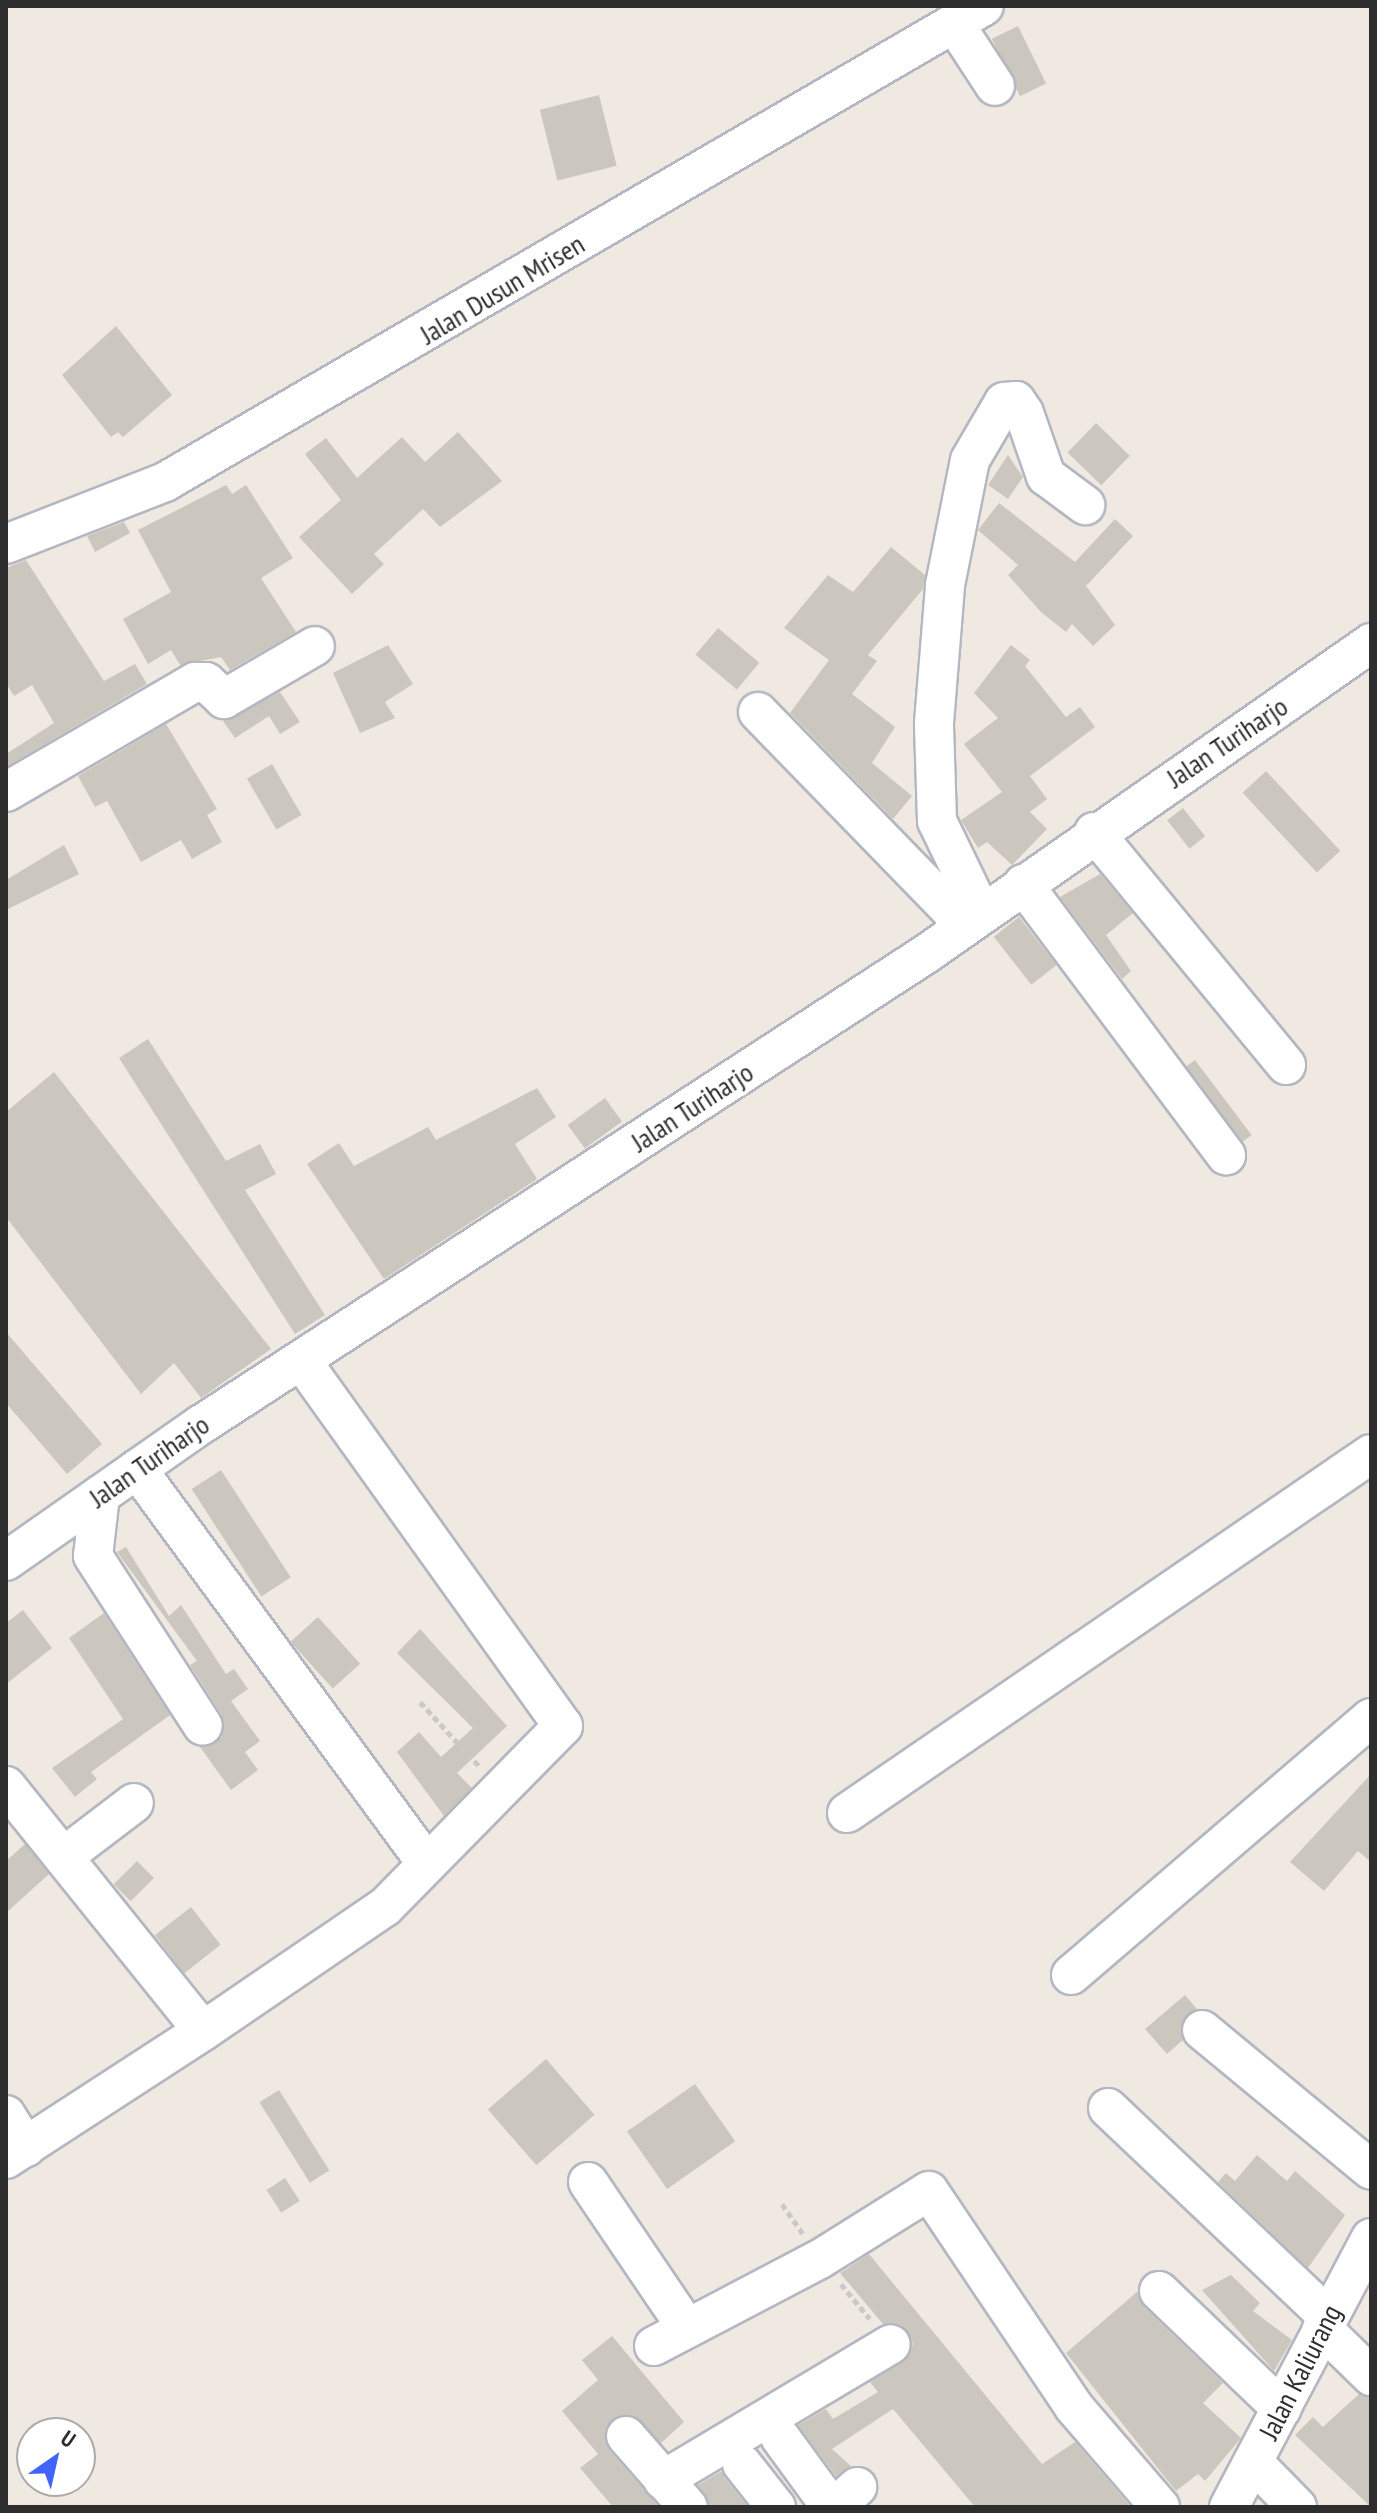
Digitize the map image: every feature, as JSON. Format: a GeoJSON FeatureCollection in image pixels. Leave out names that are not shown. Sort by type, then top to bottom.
{"type":"FeatureCollection","features":[{"type":"Feature","properties":{"kind":"street"},"geometry":{"type":"LineString","coordinates":[[969,14],[995,86]]}},
{"type":"Feature","properties":{"kind":"street","name":"Jalan Dusun Mrisen"},"geometry":{"type":"LineString","coordinates":[[6,544],[165,482],[969,14]]}},
{"type":"Feature","properties":{"kind":"street"},"geometry":{"type":"LineString","coordinates":[[972,918],[937,821],[934,723],[945,585],[970,460],[1004,402],[1016,401],[1024,413],[1046,476],[1085,505]]}},
{"type":"Feature","properties":{"kind":"street","name":"Jalan Turiharjo"},"geometry":{"type":"LineString","coordinates":[[6,1561],[137,1469],[1023,884],[1371,643]]}},
{"type":"Feature","properties":{"kind":"street"},"geometry":{"type":"LineString","coordinates":[[6,792],[195,682],[206,682],[224,699],[315,646]]}},
{"type":"Feature","properties":{"kind":"street"},"geometry":{"type":"LineString","coordinates":[[758,712],[972,918]]}},
{"type":"Feature","properties":{"kind":"street"},"geometry":{"type":"LineString","coordinates":[[1094,832],[1286,1065]]}},
{"type":"Feature","properties":{"kind":"street"},"geometry":{"type":"LineString","coordinates":[[1023,884],[1226,1155]]}},
{"type":"Feature","properties":{"kind":"street"},"geometry":{"type":"LineString","coordinates":[[6,2115],[16,2153],[385,1907],[562,1731],[558,1712],[302,1361]]}},
{"type":"Feature","properties":{"kind":"street"},"geometry":{"type":"LineString","coordinates":[[847,1813],[1371,1454]]}},
{"type":"Feature","properties":{"kind":"street"},"geometry":{"type":"LineString","coordinates":[[137,1469],[426,1863]]}},
{"type":"Feature","properties":{"kind":"street"},"geometry":{"type":"LineString","coordinates":[[100,1495],[93,1556],[203,1726]]}},
{"type":"Feature","properties":{"kind":"street"},"geometry":{"type":"LineString","coordinates":[[1071,1975],[1371,1718]]}},
{"type":"Feature","properties":{"kind":"street"},"geometry":{"type":"LineString","coordinates":[[63,1857],[134,1803]]}},
{"type":"Feature","properties":{"kind":"street"},"geometry":{"type":"LineString","coordinates":[[13,1809],[63,1857],[203,2031]]}},
{"type":"Feature","properties":{"kind":"street"},"geometry":{"type":"LineString","coordinates":[[1202,2030],[1371,2170]]}},
{"type":"Feature","properties":{"kind":"street"},"geometry":{"type":"LineString","coordinates":[[1108,2108],[1325,2323],[1371,2376]]}},
{"type":"Feature","properties":{"kind":"street"},"geometry":{"type":"LineString","coordinates":[[588,2182],[687,2328]]}},
{"type":"Feature","properties":{"kind":"street"},"geometry":{"type":"LineString","coordinates":[[654,2346],[820,2259],[929,2191],[1074,2407],[1160,2507]]}},
{"type":"Feature","properties":{"kind":"street","name":"Jalan Kaliurang"},"geometry":{"type":"LineString","coordinates":[[1229,2507],[1371,2238]]}},
{"type":"Feature","properties":{"kind":"street"},"geometry":{"type":"LineString","coordinates":[[1159,2291],[1282,2409]]}},
{"type":"Feature","properties":{"kind":"street"},"geometry":{"type":"LineString","coordinates":[[663,2480],[891,2344]]}},
{"type":"Feature","properties":{"kind":"street"},"geometry":{"type":"LineString","coordinates":[[626,2436],[688,2507]]}},
{"type":"Feature","properties":{"kind":"street"},"geometry":{"type":"LineString","coordinates":[[780,2437],[841,2500]]}},
{"type":"Feature","properties":{"kind":"street"},"geometry":{"type":"LineString","coordinates":[[1253,2462],[1297,2507]]}},
{"type":"Feature","properties":{"kind":"street"},"geometry":{"type":"LineString","coordinates":[[742,2464],[776,2507]]}},
{"type":"Feature","properties":{"kind":"path"},"geometry":{"type":"LineString","coordinates":[[420,1702],[502,1791]]}},
{"type":"Feature","properties":{"kind":"path"},"geometry":{"type":"LineString","coordinates":[[820,2259],[891,2344]]}},
{"type":"Feature","properties":{"kind":"building"},"geometry":{"type":"Polygon","coordinates":[[[1018,26],[1046,84],[1020,96],[992,39],[1018,26]]]}},
{"type":"Feature","properties":{"kind":"building"},"geometry":{"type":"Polygon","coordinates":[[[599,95],[617,166],[557,181],[540,110],[599,95]]]}},
{"type":"Feature","properties":{"kind":"building"},"geometry":{"type":"Polygon","coordinates":[[[116,326],[172,395],[123,437],[118,432],[111,437],[62,375],[116,326]]]}},
{"type":"Feature","properties":{"kind":"building"},"geometry":{"type":"Polygon","coordinates":[[[1096,423],[1130,456],[1101,485],[1068,452],[1096,423]]]}},
{"type":"Feature","properties":{"kind":"building"},"geometry":{"type":"Polygon","coordinates":[[[458,432],[502,481],[440,527],[423,509],[374,554],[384,564],[352,594],[299,537],[341,500],[305,454],[326,438],[357,478],[402,437],[425,462],[458,432]]]}},
{"type":"Feature","properties":{"kind":"building"},"geometry":{"type":"Polygon","coordinates":[[[1008,455],[1023,477],[1008,499],[988,485],[1008,455]]]}},
{"type":"Feature","properties":{"kind":"building"},"geometry":{"type":"Polygon","coordinates":[[[226,485],[232,494],[246,485],[293,558],[261,578],[296,632],[230,670],[221,657],[180,665],[171,650],[148,664],[123,619],[171,592],[138,530],[226,485]]]}},
{"type":"Feature","properties":{"kind":"building"},"geometry":{"type":"Polygon","coordinates":[[[999,503],[1075,562],[1115,519],[1133,536],[1086,586],[1115,625],[1093,646],[1072,624],[1066,632],[1041,612],[1008,575],[1018,565],[978,530],[999,503]]]}},
{"type":"Feature","properties":{"kind":"building"},"geometry":{"type":"Polygon","coordinates":[[[124,522],[130,533],[95,552],[87,536],[124,522]]]}},
{"type":"Feature","properties":{"kind":"building"},"geometry":{"type":"Polygon","coordinates":[[[891,547],[925,575],[923,589],[868,655],[877,661],[852,694],[895,727],[872,763],[912,796],[893,819],[790,713],[829,660],[784,628],[828,575],[853,592],[891,547]]]}},
{"type":"Feature","properties":{"kind":"building"},"geometry":{"type":"Polygon","coordinates":[[[26,560],[104,681],[135,664],[147,684],[6,767],[6,754],[54,723],[32,685],[14,696],[6,683],[6,568],[26,560]]]}},
{"type":"Feature","properties":{"kind":"building"},"geometry":{"type":"Polygon","coordinates":[[[718,628],[759,663],[737,690],[696,655],[718,628]]]}},
{"type":"Feature","properties":{"kind":"building"},"geometry":{"type":"Polygon","coordinates":[[[388,645],[413,684],[385,702],[395,718],[360,733],[333,673],[388,645]]]}},
{"type":"Feature","properties":{"kind":"building"},"geometry":{"type":"Polygon","coordinates":[[[1011,645],[1030,660],[1025,666],[1066,717],[1080,707],[1095,727],[1030,776],[1047,799],[1030,812],[1047,829],[1012,865],[987,842],[978,848],[961,820],[1002,792],[964,744],[998,718],[974,693],[1011,645]]]}},
{"type":"Feature","properties":{"kind":"building"},"geometry":{"type":"Polygon","coordinates":[[[280,692],[300,722],[280,734],[269,716],[235,738],[223,721],[280,692]]]}},
{"type":"Feature","properties":{"kind":"building"},"geometry":{"type":"Polygon","coordinates":[[[166,724],[217,809],[207,815],[222,842],[192,859],[181,840],[141,862],[107,801],[95,807],[78,776],[166,724]]]}},
{"type":"Feature","properties":{"kind":"building"},"geometry":{"type":"Polygon","coordinates":[[[272,764],[302,815],[276,830],[247,778],[272,764]]]}},
{"type":"Feature","properties":{"kind":"building"},"geometry":{"type":"Polygon","coordinates":[[[1266,771],[1340,851],[1317,873],[1243,793],[1266,771]]]}},
{"type":"Feature","properties":{"kind":"building"},"geometry":{"type":"Polygon","coordinates":[[[1183,808],[1205,836],[1189,849],[1167,820],[1183,808]]]}},
{"type":"Feature","properties":{"kind":"building"},"geometry":{"type":"Polygon","coordinates":[[[64,845],[79,874],[6,910],[6,880],[64,845]]]}},
{"type":"Feature","properties":{"kind":"building"},"geometry":{"type":"Polygon","coordinates":[[[1100,874],[1133,913],[1106,935],[1131,971],[1122,979],[1060,897],[1100,874]]]}},
{"type":"Feature","properties":{"kind":"building"},"geometry":{"type":"Polygon","coordinates":[[[1019,917],[1057,965],[1031,985],[994,937],[1019,917]]]}},
{"type":"Feature","properties":{"kind":"building"},"geometry":{"type":"Polygon","coordinates":[[[148,1039],[226,1161],[260,1144],[276,1174],[245,1190],[325,1315],[295,1334],[119,1058],[148,1039]]]}},
{"type":"Feature","properties":{"kind":"building"},"geometry":{"type":"Polygon","coordinates":[[[1195,1060],[1252,1135],[1243,1142],[1186,1067],[1195,1060]]]}},
{"type":"Feature","properties":{"kind":"building"},"geometry":{"type":"Polygon","coordinates":[[[54,1072],[271,1349],[201,1398],[174,1363],[141,1394],[6,1217],[6,1112],[54,1072]]]}},
{"type":"Feature","properties":{"kind":"building"},"geometry":{"type":"Polygon","coordinates":[[[537,1088],[556,1117],[515,1144],[537,1179],[384,1279],[307,1164],[339,1143],[354,1166],[428,1127],[436,1140],[537,1088]]]}},
{"type":"Feature","properties":{"kind":"building"},"geometry":{"type":"Polygon","coordinates":[[[605,1098],[622,1121],[585,1148],[568,1125],[605,1098]]]}},
{"type":"Feature","properties":{"kind":"building"},"geometry":{"type":"Polygon","coordinates":[[[6,1332],[102,1444],[67,1474],[6,1403],[6,1332]]]}},
{"type":"Feature","properties":{"kind":"building"},"geometry":{"type":"Polygon","coordinates":[[[221,1470],[291,1577],[261,1596],[192,1489],[221,1470]]]}},
{"type":"Feature","properties":{"kind":"building"},"geometry":{"type":"Polygon","coordinates":[[[126,1547],[169,1616],[181,1605],[226,1674],[234,1669],[248,1689],[231,1701],[260,1741],[245,1752],[258,1770],[231,1790],[200,1747],[222,1737],[222,1715],[190,1665],[197,1661],[117,1552],[126,1547]]]}},
{"type":"Feature","properties":{"kind":"building"},"geometry":{"type":"Polygon","coordinates":[[[23,1610],[52,1648],[6,1684],[6,1623],[23,1610]]]}},
{"type":"Feature","properties":{"kind":"building"},"geometry":{"type":"Polygon","coordinates":[[[104,1613],[170,1715],[91,1772],[97,1779],[75,1797],[52,1768],[123,1719],[69,1638],[104,1613]]]}},
{"type":"Feature","properties":{"kind":"building"},"geometry":{"type":"Polygon","coordinates":[[[318,1617],[360,1664],[333,1689],[291,1642],[318,1617]]]}},
{"type":"Feature","properties":{"kind":"building"},"geometry":{"type":"Polygon","coordinates":[[[420,1629],[507,1726],[457,1773],[472,1788],[444,1816],[397,1752],[419,1732],[441,1757],[473,1728],[397,1653],[420,1629]]]}},
{"type":"Feature","properties":{"kind":"building"},"geometry":{"type":"Polygon","coordinates":[[[1371,1774],[1371,1862],[1358,1851],[1324,1891],[1290,1862],[1371,1774]]]}},
{"type":"Feature","properties":{"kind":"building"},"geometry":{"type":"Polygon","coordinates":[[[25,1844],[49,1874],[6,1913],[6,1861],[25,1844]]]}},
{"type":"Feature","properties":{"kind":"building"},"geometry":{"type":"Polygon","coordinates":[[[137,1861],[154,1878],[131,1901],[114,1884],[137,1861]]]}},
{"type":"Feature","properties":{"kind":"building"},"geometry":{"type":"Polygon","coordinates":[[[191,1907],[221,1945],[184,1973],[155,1935],[191,1907]]]}},
{"type":"Feature","properties":{"kind":"building"},"geometry":{"type":"Polygon","coordinates":[[[1185,1995],[1197,2009],[1185,2017],[1183,2040],[1167,2054],[1145,2029],[1185,1995]]]}},
{"type":"Feature","properties":{"kind":"building"},"geometry":{"type":"Polygon","coordinates":[[[546,2059],[595,2115],[536,2165],[488,2110],[546,2059]]]}},
{"type":"Feature","properties":{"kind":"building"},"geometry":{"type":"Polygon","coordinates":[[[695,2084],[735,2141],[667,2189],[627,2132],[695,2084]]]}},
{"type":"Feature","properties":{"kind":"building"},"geometry":{"type":"Polygon","coordinates":[[[279,2090],[329,2171],[310,2183],[259,2102],[279,2090]]]}},
{"type":"Feature","properties":{"kind":"building"},"geometry":{"type":"Polygon","coordinates":[[[1257,2155],[1287,2181],[1295,2171],[1345,2215],[1308,2268],[1218,2182],[1226,2173],[1235,2181],[1257,2155]]]}},
{"type":"Feature","properties":{"kind":"building"},"geometry":{"type":"Polygon","coordinates":[[[285,2178],[300,2201],[281,2213],[267,2190],[285,2178]]]}},
{"type":"Feature","properties":{"kind":"building"},"geometry":{"type":"Polygon","coordinates":[[[869,2254],[1042,2464],[1075,2442],[1131,2507],[975,2507],[893,2409],[832,2449],[851,2466],[836,2476],[798,2425],[826,2409],[833,2419],[878,2392],[870,2382],[903,2362],[913,2344],[902,2325],[883,2324],[840,2273],[869,2254]]]}},
{"type":"Feature","properties":{"kind":"building"},"geometry":{"type":"Polygon","coordinates":[[[1231,2275],[1260,2303],[1253,2311],[1292,2340],[1274,2371],[1202,2290],[1231,2275]]]}},
{"type":"Feature","properties":{"kind":"building"},"geometry":{"type":"Polygon","coordinates":[[[1138,2291],[1144,2307],[1223,2383],[1203,2403],[1241,2438],[1205,2481],[1198,2474],[1176,2491],[1066,2353],[1138,2291]]]}},
{"type":"Feature","properties":{"kind":"building"},"geometry":{"type":"Polygon","coordinates":[[[612,2336],[684,2422],[661,2443],[632,2415],[612,2419],[605,2430],[609,2450],[659,2507],[613,2507],[580,2468],[598,2454],[562,2411],[598,2380],[582,2360],[612,2336]]]}},
{"type":"Feature","properties":{"kind":"building"},"geometry":{"type":"Polygon","coordinates":[[[1359,2394],[1371,2397],[1371,2507],[1295,2435],[1313,2417],[1323,2427],[1359,2394]]]}},
{"type":"Feature","properties":{"kind":"building"},"geometry":{"type":"Polygon","coordinates":[[[722,2471],[748,2507],[709,2507],[698,2485],[722,2471]]]}}]}
